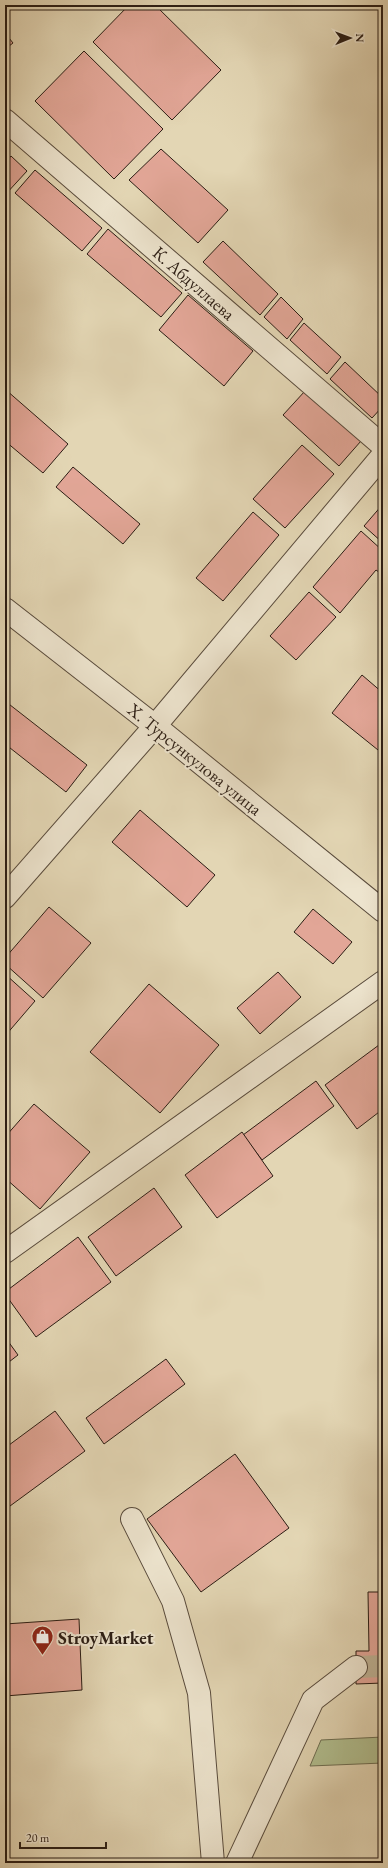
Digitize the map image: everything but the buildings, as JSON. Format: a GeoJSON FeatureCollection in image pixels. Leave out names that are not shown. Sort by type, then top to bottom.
{"type":"FeatureCollection","features":[{"type":"Feature","properties":{"kind":"street","name":"К. Абдуллаева"},"geometry":{"type":"LineString","coordinates":[[5,120],[383,446]]}},
{"type":"Feature","properties":{"kind":"street"},"geometry":{"type":"LineString","coordinates":[[5,897],[155,726],[383,455]]}},
{"type":"Feature","properties":{"kind":"street","name":"Х. Турсункулова улица"},"geometry":{"type":"LineString","coordinates":[[5,609],[155,726],[383,912]]}},
{"type":"Feature","properties":{"kind":"street"},"geometry":{"type":"LineString","coordinates":[[5,1252],[383,982]]}},
{"type":"Feature","properties":{"kind":"street"},"geometry":{"type":"LineString","coordinates":[[132,1519],[173,1601],[199,1692],[213,1863]]}},
{"type":"Feature","properties":{"kind":"street"},"geometry":{"type":"LineString","coordinates":[[237,1863],[313,1700],[356,1667]]}},
{"type":"Feature","properties":{"kind":"green space"},"geometry":{"type":"Polygon","coordinates":[[[383,1737],[383,1763],[310,1766],[321,1740],[383,1737]]]}},
{"type":"Feature","properties":{"kind":"tunnel"},"geometry":{"type":"LineString","coordinates":[[356,1667],[383,1666]]}},
{"type":"Feature","properties":{"kind":"place","name":"StroyMarket"},"geometry":{"type":"Point","coordinates":[43,1656]}}]}
